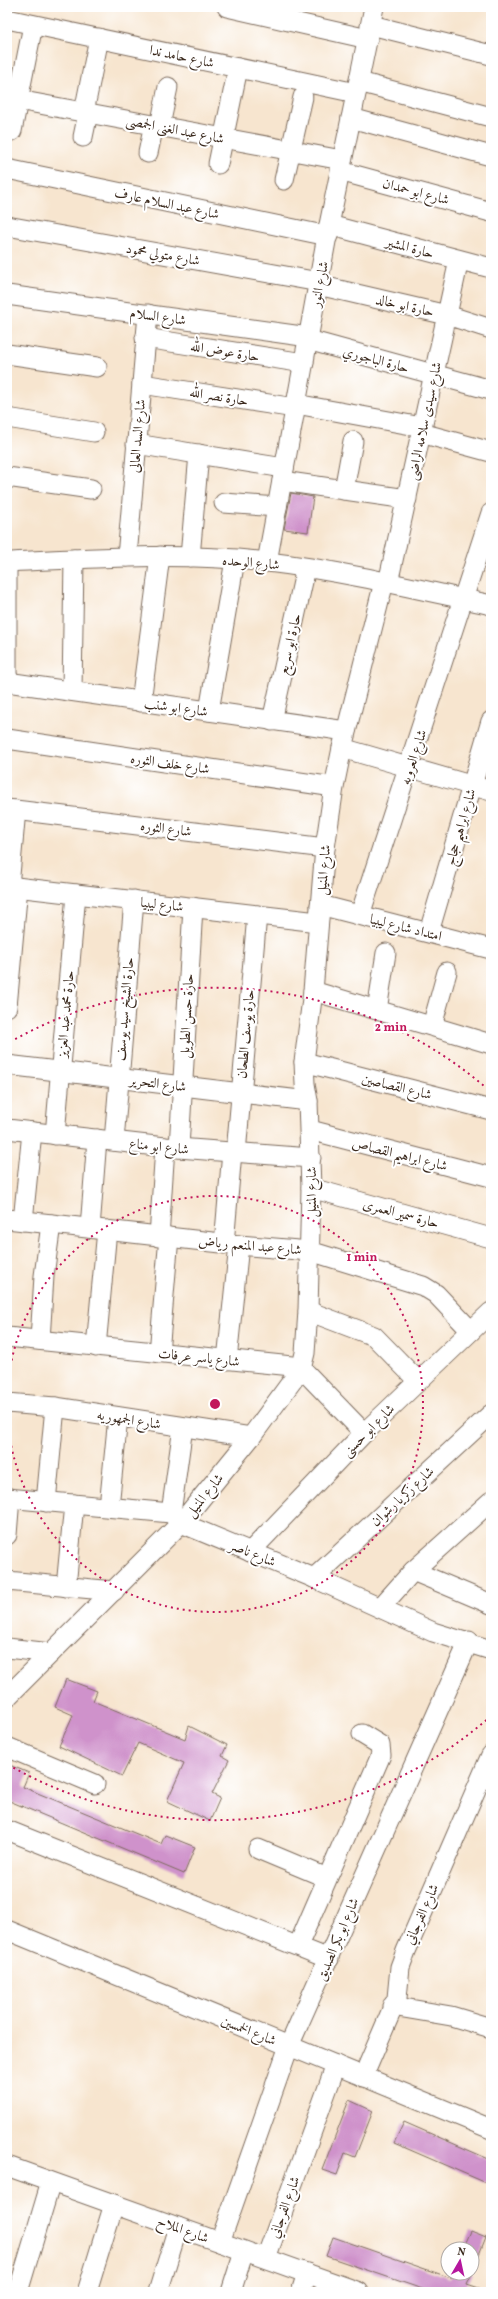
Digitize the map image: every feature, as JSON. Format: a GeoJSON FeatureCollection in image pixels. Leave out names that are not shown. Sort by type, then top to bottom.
{"type":"FeatureCollection","features":[{"type":"Feature","properties":{"kind":"street"},"geometry":{"type":"LineString","coordinates":[[227,7],[371,23],[491,55]]}},
{"type":"Feature","properties":{"kind":"street","name":"شارع حامد ندا"},"geometry":{"type":"LineString","coordinates":[[7,19],[238,68],[358,87],[491,117]]}},
{"type":"Feature","properties":{"kind":"street","name":"شارع النور"},"geometry":{"type":"LineString","coordinates":[[267,562],[341,166],[371,23]]}},
{"type":"Feature","properties":{"kind":"street"},"geometry":{"type":"LineString","coordinates":[[12,131],[13,99],[33,25]]}},
{"type":"Feature","properties":{"kind":"street"},"geometry":{"type":"LineString","coordinates":[[83,137],[99,38]]}},
{"type":"Feature","properties":{"kind":"street"},"geometry":{"type":"LineString","coordinates":[[218,164],[238,68]]}},
{"type":"Feature","properties":{"kind":"street"},"geometry":{"type":"LineString","coordinates":[[148,153],[168,87]]}},
{"type":"Feature","properties":{"kind":"street"},"geometry":{"type":"LineString","coordinates":[[284,180],[303,97]]}},
{"type":"Feature","properties":{"kind":"street","name":"شارع عبد الغنى الجمصى"},"geometry":{"type":"LineString","coordinates":[[13,99],[291,150],[341,166]]}},
{"type":"Feature","properties":{"kind":"street"},"geometry":{"type":"LineString","coordinates":[[351,118],[491,156]]}},
{"type":"Feature","properties":{"kind":"street","name":"شارع ابو حمدان"},"geometry":{"type":"LineString","coordinates":[[341,166],[491,212]]}},
{"type":"Feature","properties":{"kind":"street","name":"شارع عبد السلام عارف"},"geometry":{"type":"LineString","coordinates":[[7,169],[329,230]]}},
{"type":"Feature","properties":{"kind":"street","name":"شارع متولي محمود"},"geometry":{"type":"LineString","coordinates":[[7,226],[319,284]]}},
{"type":"Feature","properties":{"kind":"street","name":"حارة المشير"},"geometry":{"type":"LineString","coordinates":[[329,230],[491,268]]}},
{"type":"Feature","properties":{"kind":"street","name":"شارع سيدى سلامه الراضى"},"geometry":{"type":"LineString","coordinates":[[386,582],[407,499],[459,260]]}},
{"type":"Feature","properties":{"kind":"street","name":"حارة ابو خالد"},"geometry":{"type":"LineString","coordinates":[[319,284],[447,315],[491,329]]}},
{"type":"Feature","properties":{"kind":"street","name":"شارع السلام"},"geometry":{"type":"LineString","coordinates":[[7,295],[148,314],[308,339]]}},
{"type":"Feature","properties":{"kind":"street","name":"شارع السد العالى"},"geometry":{"type":"LineString","coordinates":[[127,557],[148,314]]}},
{"type":"Feature","properties":{"kind":"street","name":"حارة عوض الله"},"geometry":{"type":"LineString","coordinates":[[145,338],[304,363]]}},
{"type":"Feature","properties":{"kind":"street","name":"حارة الباجوري"},"geometry":{"type":"LineString","coordinates":[[308,339],[491,390]]}},
{"type":"Feature","properties":{"kind":"street"},"geometry":{"type":"LineString","coordinates":[[7,354],[97,367]]}},
{"type":"Feature","properties":{"kind":"street","name":"حارة نصر الله"},"geometry":{"type":"LineString","coordinates":[[142,384],[296,406],[422,430],[491,452]]}},
{"type":"Feature","properties":{"kind":"street"},"geometry":{"type":"LineString","coordinates":[[7,418],[94,432]]}},
{"type":"Feature","properties":{"kind":"street"},"geometry":{"type":"LineString","coordinates":[[344,490],[353,441]]}},
{"type":"Feature","properties":{"kind":"street"},"geometry":{"type":"LineString","coordinates":[[136,444],[199,454],[344,490],[407,499]]}},
{"type":"Feature","properties":{"kind":"street"},"geometry":{"type":"LineString","coordinates":[[190,557],[199,454]]}},
{"type":"Feature","properties":{"kind":"street"},"geometry":{"type":"LineString","coordinates":[[7,477],[90,489]]}},
{"type":"Feature","properties":{"kind":"street"},"geometry":{"type":"LineString","coordinates":[[224,503],[277,507]]}},
{"type":"Feature","properties":{"kind":"street","name":"شارع العروبه"},"geometry":{"type":"LineString","coordinates":[[360,915],[410,767],[491,513]]}},
{"type":"Feature","properties":{"kind":"street"},"geometry":{"type":"LineString","coordinates":[[141,702],[160,556]]}},
{"type":"Feature","properties":{"kind":"street","name":"شارع الوحده"},"geometry":{"type":"LineString","coordinates":[[7,562],[160,556],[267,562],[386,582],[491,605]]}},
{"type":"Feature","properties":{"kind":"street"},"geometry":{"type":"LineString","coordinates":[[72,691],[74,559]]}},
{"type":"Feature","properties":{"kind":"street"},"geometry":{"type":"LineString","coordinates":[[209,712],[235,560]]}},
{"type":"Feature","properties":{"kind":"street"},"geometry":{"type":"LineString","coordinates":[[7,562],[7,682]]}},
{"type":"Feature","properties":{"kind":"street","name":"حارة ابو سريع"},"geometry":{"type":"LineString","coordinates":[[272,721],[306,568]]}},
{"type":"Feature","properties":{"kind":"street","name":"شارع المنيل"},"geometry":{"type":"LineString","coordinates":[[7,1697],[114,1591],[176,1518],[251,1437],[301,1369],[305,1353],[308,1311],[311,1188],[310,1130],[304,1062],[313,991],[325,848],[334,787],[344,740],[386,582]]}},
{"type":"Feature","properties":{"kind":"street","name":"شارع ابو شنب"},"geometry":{"type":"LineString","coordinates":[[7,682],[272,721],[344,740],[410,767],[491,791]]}},
{"type":"Feature","properties":{"kind":"street","name":"شارع ابراهيم حجاج"},"geometry":{"type":"LineString","coordinates":[[429,932],[491,721]]}},
{"type":"Feature","properties":{"kind":"street","name":"شارع خلف الثوره"},"geometry":{"type":"LineString","coordinates":[[7,740],[334,787]]}},
{"type":"Feature","properties":{"kind":"street"},"geometry":{"type":"LineString","coordinates":[[7,1007],[12,810]]}},
{"type":"Feature","properties":{"kind":"street","name":"شارع الثوره"},"geometry":{"type":"LineString","coordinates":[[12,810],[325,848]]}},
{"type":"Feature","properties":{"kind":"street","name":"شارع ليبيا"},"geometry":{"type":"LineString","coordinates":[[11,886],[256,915],[319,914]]}},
{"type":"Feature","properties":{"kind":"street","name":"حارة محمد عبد العزيز"},"geometry":{"type":"LineString","coordinates":[[55,1135],[76,894]]}},
{"type":"Feature","properties":{"kind":"street","name":"حارة الشيخ سيد يوسف"},"geometry":{"type":"LineString","coordinates":[[96,1346],[98,1229],[106,1140],[118,1079],[134,900]]}},
{"type":"Feature","properties":{"kind":"street","name":"حارة حسن الطويل"},"geometry":{"type":"LineString","coordinates":[[159,1353],[164,1237],[172,1148],[182,1086],[193,907]]}},
{"type":"Feature","properties":{"kind":"street","name":"امتداد شارع ليبيا"},"geometry":{"type":"LineString","coordinates":[[319,914],[360,915],[491,948]]}},
{"type":"Feature","properties":{"kind":"street","name":"حارة يوسف الطحان"},"geometry":{"type":"LineString","coordinates":[[227,1360],[234,1153],[256,915]]}},
{"type":"Feature","properties":{"kind":"street"},"geometry":{"type":"LineString","coordinates":[[377,1010],[386,954]]}},
{"type":"Feature","properties":{"kind":"street"},"geometry":{"type":"LineString","coordinates":[[432,1026],[447,972]]}},
{"type":"Feature","properties":{"kind":"street"},"geometry":{"type":"LineString","coordinates":[[313,991],[491,1044]]}},
{"type":"Feature","properties":{"kind":"street","name":"شارع القصاصين"},"geometry":{"type":"LineString","coordinates":[[304,1062],[491,1110]]}},
{"type":"Feature","properties":{"kind":"street","name":"شارع التحرير"},"geometry":{"type":"LineString","coordinates":[[7,1065],[308,1101]]}},
{"type":"Feature","properties":{"kind":"street","name":"شارع ابو مناع"},"geometry":{"type":"LineString","coordinates":[[7,1129],[172,1148],[311,1158]]}},
{"type":"Feature","properties":{"kind":"street","name":"شارع ابراهيم القصاص"},"geometry":{"type":"LineString","coordinates":[[310,1130],[491,1177]]}},
{"type":"Feature","properties":{"kind":"street"},"geometry":{"type":"LineString","coordinates":[[15,1220],[32,1132]]}},
{"type":"Feature","properties":{"kind":"street","name":"حارة سمير العمرى"},"geometry":{"type":"LineString","coordinates":[[311,1188],[491,1238]]}},
{"type":"Feature","properties":{"kind":"street","name":"شارع عبد المنعم رياض"},"geometry":{"type":"LineString","coordinates":[[15,1220],[164,1237],[310,1251],[423,1286],[436,1294],[471,1331]]}},
{"type":"Feature","properties":{"kind":"street"},"geometry":{"type":"LineString","coordinates":[[40,1340],[43,1283],[51,1224]]}},
{"type":"Feature","properties":{"kind":"street"},"geometry":{"type":"LineString","coordinates":[[308,1311],[374,1336],[418,1381]]}},
{"type":"Feature","properties":{"kind":"street","name":"شارع ابو حسنى"},"geometry":{"type":"LineString","coordinates":[[250,1552],[364,1433],[491,1312]]}},
{"type":"Feature","properties":{"kind":"street","name":"شارع ياسر عرفات"},"geometry":{"type":"LineString","coordinates":[[7,1337],[292,1366],[301,1369]]}},
{"type":"Feature","properties":{"kind":"street"},"geometry":{"type":"LineString","coordinates":[[301,1369],[364,1433]]}},
{"type":"Feature","properties":{"kind":"street","name":"شارع الجمهوريه"},"geometry":{"type":"LineString","coordinates":[[7,1403],[55,1407],[251,1437]]}},
{"type":"Feature","properties":{"kind":"street"},"geometry":{"type":"LineString","coordinates":[[46,1502],[55,1407]]}},
{"type":"Feature","properties":{"kind":"street","name":"شارع زكريا رشوان"},"geometry":{"type":"LineString","coordinates":[[314,1578],[491,1414]]}},
{"type":"Feature","properties":{"kind":"street"},"geometry":{"type":"LineString","coordinates":[[109,1507],[118,1417]]}},
{"type":"Feature","properties":{"kind":"street"},"geometry":{"type":"LineString","coordinates":[[176,1518],[183,1427]]}},
{"type":"Feature","properties":{"kind":"street"},"geometry":{"type":"LineString","coordinates":[[7,1535],[8,1498]]}},
{"type":"Feature","properties":{"kind":"street","name":"شارع ناصر"},"geometry":{"type":"LineString","coordinates":[[8,1498],[109,1507],[176,1518],[433,1632],[469,1641],[491,1650]]}},
{"type":"Feature","properties":{"kind":"street"},"geometry":{"type":"LineString","coordinates":[[66,1587],[74,1504]]}},
{"type":"Feature","properties":{"kind":"street"},"geometry":{"type":"LineString","coordinates":[[380,1608],[413,1571],[487,1511]]}},
{"type":"Feature","properties":{"kind":"street"},"geometry":{"type":"LineString","coordinates":[[413,1571],[491,1604]]}},
{"type":"Feature","properties":{"kind":"street"},"geometry":{"type":"LineString","coordinates":[[7,1581],[114,1591]]}},
{"type":"Feature","properties":{"kind":"street","name":"شارع ابو بكر الصديق"},"geometry":{"type":"LineString","coordinates":[[220,2242],[289,2046],[469,1641]]}},
{"type":"Feature","properties":{"kind":"street"},"geometry":{"type":"LineString","coordinates":[[7,1648],[51,1653]]}},
{"type":"Feature","properties":{"kind":"street"},"geometry":{"type":"LineString","coordinates":[[298,1946],[381,1756],[380,1745],[362,1734]]}},
{"type":"Feature","properties":{"kind":"street"},"geometry":{"type":"LineString","coordinates":[[7,1747],[95,1784]]}},
{"type":"Feature","properties":{"kind":"street","name":"شارع الفرجاني"},"geometry":{"type":"LineString","coordinates":[[363,2077],[392,2006],[397,1998],[400,1967],[406,1951],[491,1755]]}},
{"type":"Feature","properties":{"kind":"street"},"geometry":{"type":"LineString","coordinates":[[7,1830],[329,1958]]}},
{"type":"Feature","properties":{"kind":"street"},"geometry":{"type":"LineString","coordinates":[[258,1848],[327,1878]]}},
{"type":"Feature","properties":{"kind":"street","name":"شارع الخمسين"},"geometry":{"type":"LineString","coordinates":[[7,1930],[363,2077],[491,2128]]}},
{"type":"Feature","properties":{"kind":"street"},"geometry":{"type":"LineString","coordinates":[[392,2006],[451,2016],[491,2028]]}},
{"type":"Feature","properties":{"kind":"street","name":"شارع الفرجاني"},"geometry":{"type":"LineString","coordinates":[[266,2258],[336,2065]]}},
{"type":"Feature","properties":{"kind":"street","name":"شارع الملاح"},"geometry":{"type":"LineString","coordinates":[[7,2166],[359,2292]]}},
{"type":"Feature","properties":{"kind":"street"},"geometry":{"type":"LineString","coordinates":[[18,2292],[51,2182]]}},
{"type":"Feature","properties":{"kind":"street"},"geometry":{"type":"LineString","coordinates":[[87,2292],[114,2204]]}},
{"type":"Feature","properties":{"kind":"street"},"geometry":{"type":"LineString","coordinates":[[158,2292],[178,2227]]}},
{"type":"Feature","properties":{"kind":"street"},"geometry":{"type":"LineString","coordinates":[[231,2292],[244,2251]]}},
{"type":"Feature","properties":{"kind":"street"},"geometry":{"type":"LineString","coordinates":[[301,2292],[307,2273]]}},
{"type":"Feature","properties":{"kind":"building"},"geometry":{"type":"Polygon","coordinates":[[[291,493],[313,497],[308,532],[284,529],[291,493]]]}},
{"type":"Feature","properties":{"kind":"building"},"geometry":{"type":"Polygon","coordinates":[[[66,1679],[97,1691],[93,1701],[185,1739],[189,1726],[227,1745],[222,1756],[229,1760],[212,1794],[220,1798],[210,1821],[167,1801],[184,1763],[138,1743],[122,1776],[59,1746],[73,1715],[55,1707],[66,1679]]]}},
{"type":"Feature","properties":{"kind":"building"},"geometry":{"type":"Polygon","coordinates":[[[7,1764],[29,1773],[23,1787],[161,1844],[165,1835],[195,1847],[184,1874],[7,1800],[7,1764]]]}},
{"type":"Feature","properties":{"kind":"building"},"geometry":{"type":"Polygon","coordinates":[[[349,2100],[373,2111],[355,2157],[345,2153],[337,2175],[322,2170],[349,2100]]]}},
{"type":"Feature","properties":{"kind":"building"},"geometry":{"type":"Polygon","coordinates":[[[404,2122],[491,2160],[491,2185],[394,2143],[404,2122]]]}},
{"type":"Feature","properties":{"kind":"building"},"geometry":{"type":"Polygon","coordinates":[[[471,2231],[486,2237],[480,2252],[480,2241],[467,2241],[471,2231]]]}},
{"type":"Feature","properties":{"kind":"building"},"geometry":{"type":"Polygon","coordinates":[[[333,2237],[440,2274],[440,2281],[468,2281],[467,2284],[485,2290],[484,2292],[431,2292],[326,2256],[333,2237]]]}}]}
